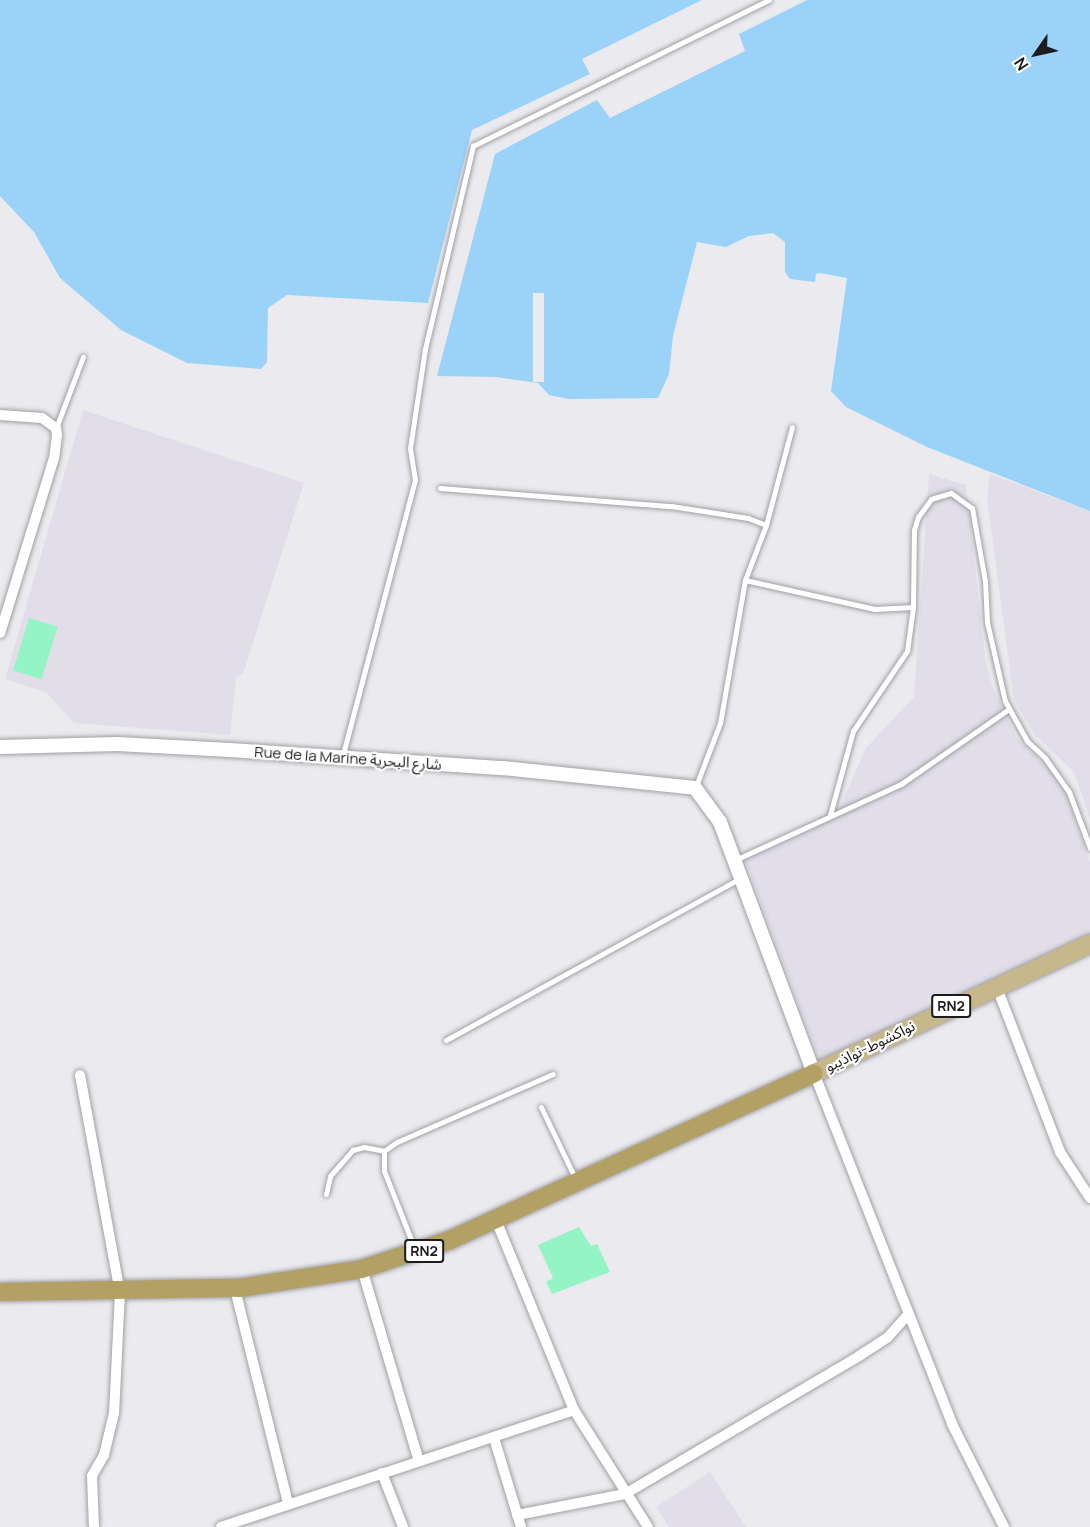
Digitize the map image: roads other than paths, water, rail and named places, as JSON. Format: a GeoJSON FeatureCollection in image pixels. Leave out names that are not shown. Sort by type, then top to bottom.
{"type":"FeatureCollection","features":[{"type":"Feature","properties":{"kind":"highway","name":"RN2"},"geometry":{"type":"LineString","coordinates":[[0,1292],[120,1292],[235,1288],[362,1269],[417,1254],[496,1220],[814,1073]]}},
{"type":"Feature","properties":{"kind":"main road","name":"نواكشوط-نواذيبو"},"geometry":{"type":"LineString","coordinates":[[814,1073],[996,985],[1090,944]]}},
{"type":"Feature","properties":{"kind":"street"},"geometry":{"type":"LineString","coordinates":[[0,415],[42,418],[56,428],[54,458],[0,633]]}},
{"type":"Feature","properties":{"kind":"street","name":"Rue de la Marine شارع البحرية"},"geometry":{"type":"LineString","coordinates":[[0,747],[117,744],[342,760],[503,768],[695,788]]}},
{"type":"Feature","properties":{"kind":"street"},"geometry":{"type":"LineString","coordinates":[[695,788],[713,808],[952,1424],[1004,1527]]}},
{"type":"Feature","properties":{"kind":"street"},"geometry":{"type":"LineString","coordinates":[[996,985],[1060,1152],[1090,1198]]}},
{"type":"Feature","properties":{"kind":"street"},"geometry":{"type":"LineString","coordinates":[[80,1075],[120,1292],[114,1413],[104,1455],[92,1476],[94,1527]]}},
{"type":"Feature","properties":{"kind":"street"},"geometry":{"type":"LineString","coordinates":[[496,1220],[574,1410],[648,1527]]}},
{"type":"Feature","properties":{"kind":"street"},"geometry":{"type":"LineString","coordinates":[[362,1269],[419,1461]]}},
{"type":"Feature","properties":{"kind":"street"},"geometry":{"type":"LineString","coordinates":[[235,1288],[288,1503]]}},
{"type":"Feature","properties":{"kind":"street"},"geometry":{"type":"LineString","coordinates":[[517,1515],[625,1494],[859,1356],[888,1337],[908,1315]]}},
{"type":"Feature","properties":{"kind":"street"},"geometry":{"type":"LineString","coordinates":[[220,1527],[574,1410]]}},
{"type":"Feature","properties":{"kind":"street"},"geometry":{"type":"LineString","coordinates":[[494,1438],[521,1527]]}},
{"type":"Feature","properties":{"kind":"street"},"geometry":{"type":"LineString","coordinates":[[382,1473],[403,1527]]}},
{"type":"Feature","properties":{"kind":"lane"},"geometry":{"type":"LineString","coordinates":[[342,760],[415,480],[410,448],[425,349],[473,146],[769,0]]}},
{"type":"Feature","properties":{"kind":"lane"},"geometry":{"type":"LineString","coordinates":[[56,428],[83,357]]}},
{"type":"Feature","properties":{"kind":"lane"},"geometry":{"type":"LineString","coordinates":[[695,788],[720,723],[745,580],[766,525],[792,427]]}},
{"type":"Feature","properties":{"kind":"lane"},"geometry":{"type":"LineString","coordinates":[[440,488],[671,506],[748,518],[766,525]]}},
{"type":"Feature","properties":{"kind":"lane"},"geometry":{"type":"LineString","coordinates":[[830,815],[853,731],[907,651],[913,607],[914,530],[918,517],[931,499],[951,493],[972,508],[985,581],[987,622],[999,684],[1009,709],[1027,741],[1046,759],[1069,792],[1090,848]]}},
{"type":"Feature","properties":{"kind":"lane"},"geometry":{"type":"LineString","coordinates":[[745,580],[875,609],[913,607]]}},
{"type":"Feature","properties":{"kind":"lane"},"geometry":{"type":"LineString","coordinates":[[733,860],[919,774],[1009,709]]}},
{"type":"Feature","properties":{"kind":"lane"},"geometry":{"type":"LineString","coordinates":[[446,1040],[739,879]]}},
{"type":"Feature","properties":{"kind":"lane"},"geometry":{"type":"LineString","coordinates":[[326,1194],[334,1169],[353,1150],[364,1147],[384,1151],[397,1142],[553,1074]]}},
{"type":"Feature","properties":{"kind":"lane"},"geometry":{"type":"LineString","coordinates":[[541,1107],[576,1183]]}},
{"type":"Feature","properties":{"kind":"lane"},"geometry":{"type":"LineString","coordinates":[[384,1151],[384,1171],[417,1254]]}},
{"type":"Feature","properties":{"kind":"water"},"geometry":{"type":"Polygon","coordinates":[[[0,0],[702,0],[582,59],[590,74],[472,130],[428,303],[287,295],[268,308],[267,362],[261,369],[187,363],[121,330],[60,278],[34,232],[0,196],[0,0]]]}},
{"type":"Feature","properties":{"kind":"water"},"geometry":{"type":"Polygon","coordinates":[[[807,0],[1090,0],[1090,511],[927,447],[846,407],[831,391],[847,278],[820,273],[816,274],[815,282],[790,279],[785,272],[785,242],[773,233],[749,236],[726,247],[697,242],[673,336],[669,374],[658,398],[568,399],[549,395],[538,383],[496,377],[437,376],[495,154],[597,100],[610,118],[745,51],[739,34],[807,0]]]}}]}
